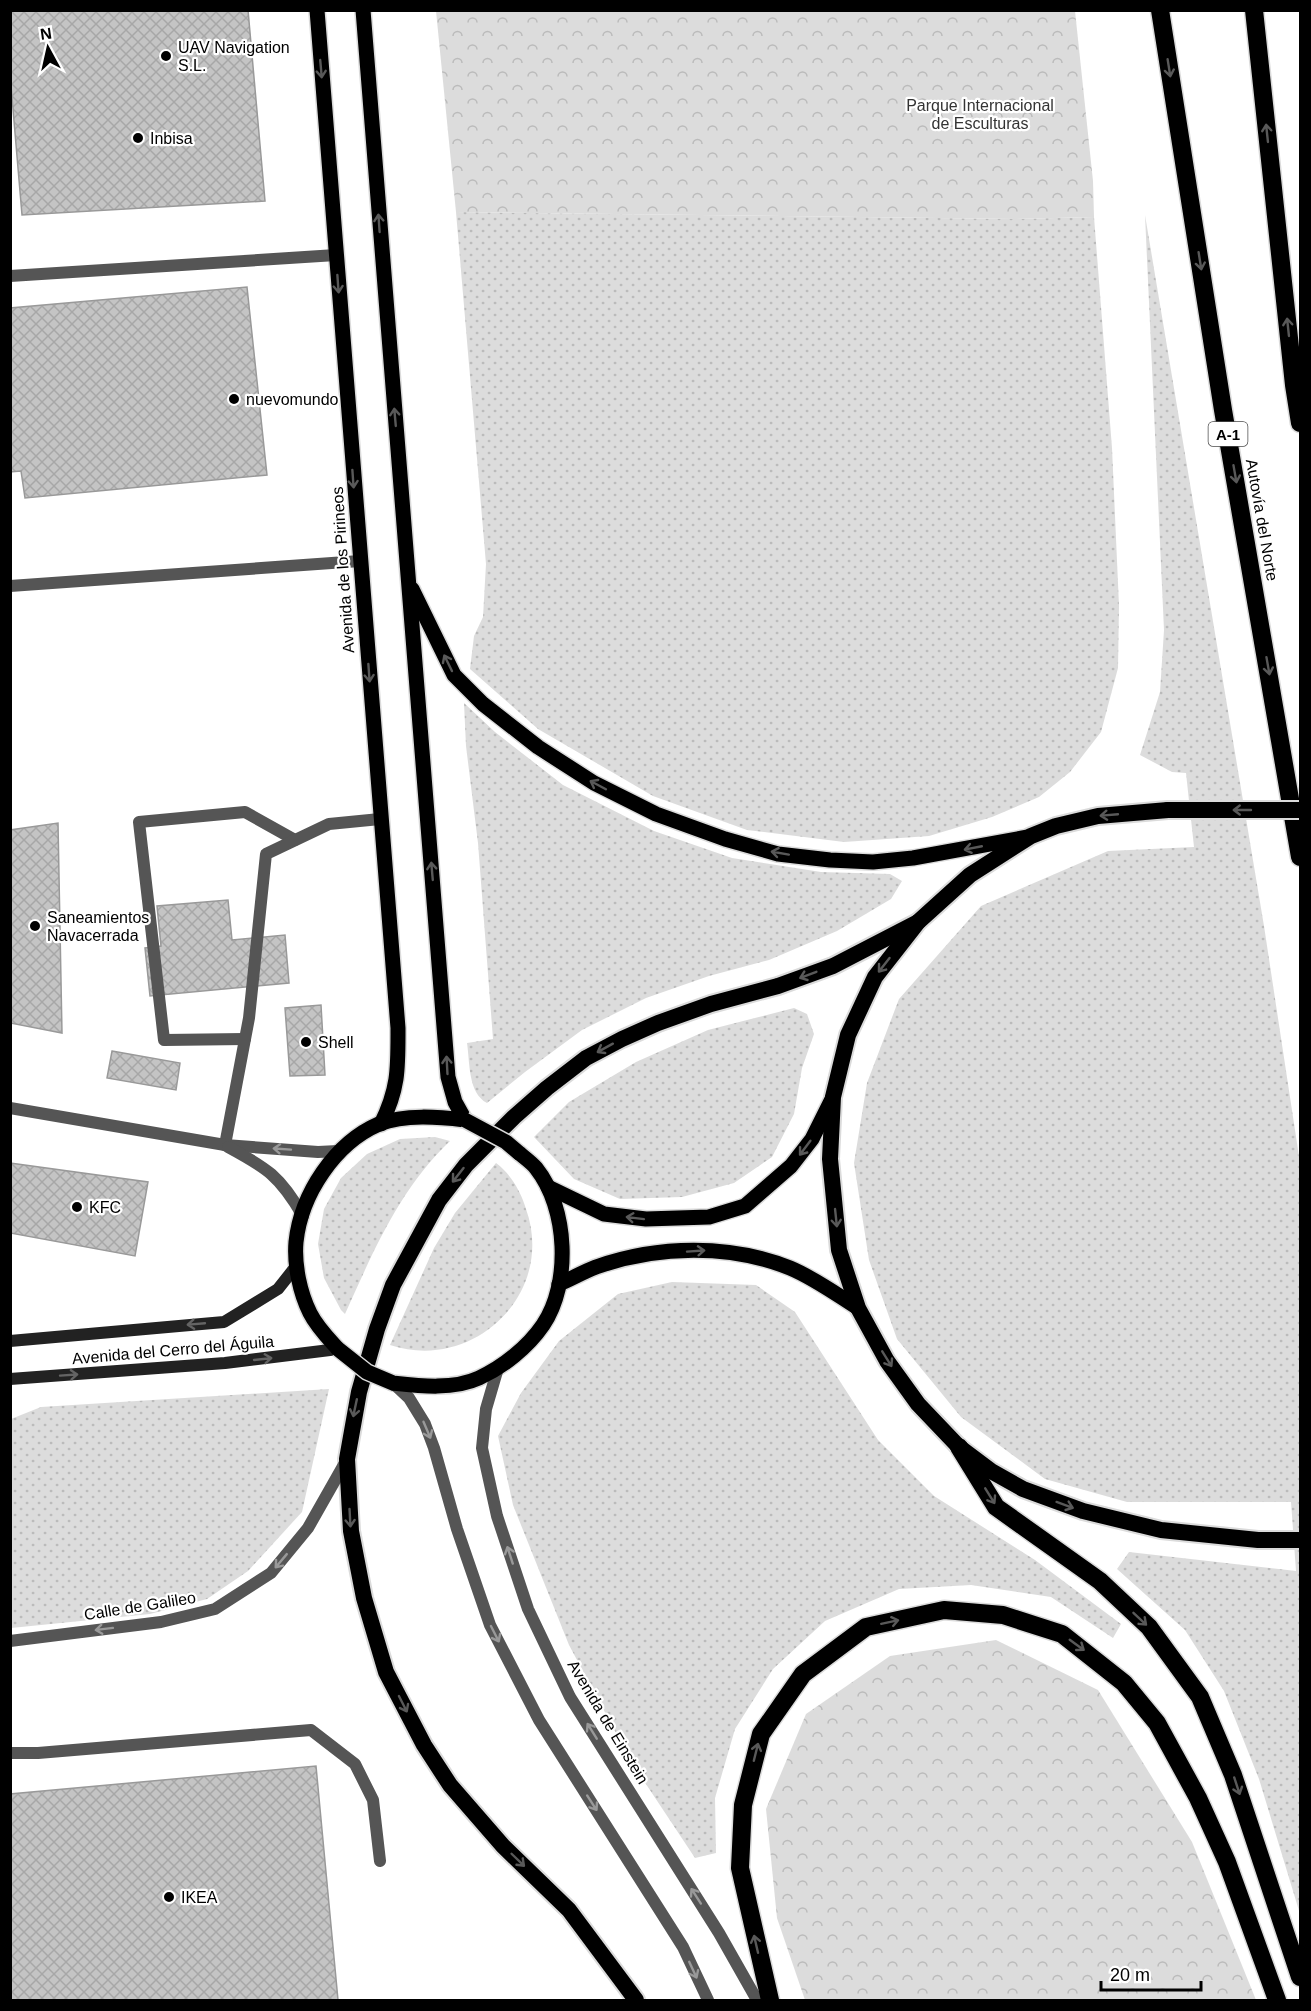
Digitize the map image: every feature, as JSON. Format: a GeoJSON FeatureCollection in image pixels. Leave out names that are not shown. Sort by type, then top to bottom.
{"type":"FeatureCollection","features":[{"type":"Feature","properties":{"kind":"highway","name":"Autovía del Norte"},"geometry":{"type":"LineString","coordinates":[[1160,10],[1223,410],[1300,857]]}},
{"type":"Feature","properties":{"kind":"highway"},"geometry":{"type":"LineString","coordinates":[[1254,10],[1300,423]]}},
{"type":"Feature","properties":{"kind":"highway"},"geometry":{"type":"LineString","coordinates":[[1300,810],[1168,810],[1098,816],[1056,826],[1031,836],[970,875],[918,922],[875,977],[848,1035],[833,1097],[830,1159],[839,1250],[858,1308],[887,1361],[918,1404],[959,1447],[991,1471],[1023,1489],[1083,1511],[1161,1530],[1258,1540],[1300,1540]]}},
{"type":"Feature","properties":{"kind":"highway"},"geometry":{"type":"LineString","coordinates":[[636,2001],[569,1910],[503,1846],[450,1785],[424,1745],[386,1672],[364,1598],[351,1531],[347,1460],[359,1392],[377,1329],[393,1285],[415,1240],[439,1200],[466,1165],[547,1088],[586,1059],[622,1039],[711,1004],[778,986],[833,966],[918,922]]}},
{"type":"Feature","properties":{"kind":"highway"},"geometry":{"type":"LineString","coordinates":[[959,1447],[996,1507],[1100,1581],[1149,1627],[1200,1697],[1233,1775],[1300,1977]]}},
{"type":"Feature","properties":{"kind":"highway"},"geometry":{"type":"LineString","coordinates":[[770,2001],[740,1868],[743,1805],[761,1734],[803,1674],[866,1627],[944,1610],[1004,1615],[1062,1634],[1124,1683],[1157,1723],[1198,1798],[1227,1862],[1277,2001]]}},
{"type":"Feature","properties":{"kind":"main road","name":"Avenida de los Pirineos"},"geometry":{"type":"LineString","coordinates":[[317,10],[398,1028],[396,1085],[381,1124]]}},
{"type":"Feature","properties":{"kind":"main road"},"geometry":{"type":"LineString","coordinates":[[363,10],[448,1077],[455,1102],[465,1120]]}},
{"type":"Feature","properties":{"kind":"main road"},"geometry":{"type":"LineString","coordinates":[[407,580],[453,675],[483,704],[538,747],[594,783],[656,813],[725,839],[778,854],[831,860],[873,862],[913,858],[1031,836]]}},
{"type":"Feature","properties":{"kind":"main road"},"geometry":{"type":"LineString","coordinates":[[548,1187],[604,1214],[646,1219],[709,1217],[745,1206],[791,1167],[812,1139],[833,1097]]}},
{"type":"Feature","properties":{"kind":"main road"},"geometry":{"type":"LineString","coordinates":[[420,1116],[465,1120],[506,1142],[536,1167],[548,1187],[559,1221],[563,1252],[555,1301],[543,1325],[528,1342],[498,1368],[477,1379],[427,1387],[393,1383],[366,1372],[338,1349],[322,1332],[310,1313],[302,1291],[297,1265],[296,1242],[303,1216],[313,1187],[339,1151],[358,1136],[381,1124],[420,1116]]}},
{"type":"Feature","properties":{"kind":"main road"},"geometry":{"type":"LineString","coordinates":[[559,1284],[625,1258],[707,1250],[753,1256],[792,1269],[858,1308]]}},
{"type":"Feature","properties":{"kind":"main road","name":"Avenida del Cerro del Águila"},"geometry":{"type":"LineString","coordinates":[[10,1341],[224,1322],[278,1289],[297,1265]]}},
{"type":"Feature","properties":{"kind":"main road","name":"Avenida del Cerro del Águila"},"geometry":{"type":"LineString","coordinates":[[10,1379],[225,1363],[338,1349]]}},
{"type":"Feature","properties":{"kind":"street"},"geometry":{"type":"LineString","coordinates":[[10,276],[336,255]]}},
{"type":"Feature","properties":{"kind":"street"},"geometry":{"type":"LineString","coordinates":[[10,586],[360,561]]}},
{"type":"Feature","properties":{"kind":"street"},"geometry":{"type":"LineString","coordinates":[[245,1039],[164,1040],[139,822],[245,812],[295,840]]}},
{"type":"Feature","properties":{"kind":"street"},"geometry":{"type":"LineString","coordinates":[[225,1145],[245,1039],[266,854],[329,824],[380,819]]}},
{"type":"Feature","properties":{"kind":"street"},"geometry":{"type":"LineString","coordinates":[[10,1108],[225,1145],[318,1152],[339,1151]]}},
{"type":"Feature","properties":{"kind":"street"},"geometry":{"type":"LineString","coordinates":[[225,1145],[272,1174],[292,1198],[303,1216]]}},
{"type":"Feature","properties":{"kind":"street","name":"Avenida de Einstein"},"geometry":{"type":"LineString","coordinates":[[498,1368],[486,1409],[482,1448],[497,1516],[528,1609],[570,1697],[719,1933],[757,2001]]}},
{"type":"Feature","properties":{"kind":"street"},"geometry":{"type":"LineString","coordinates":[[393,1383],[409,1398],[425,1424],[457,1529],[490,1625],[539,1720],[683,1947],[708,2001]]}},
{"type":"Feature","properties":{"kind":"street","name":"Calle de Galileo"},"geometry":{"type":"LineString","coordinates":[[10,1641],[161,1622],[215,1609],[271,1573],[308,1528],[347,1460]]}},
{"type":"Feature","properties":{"kind":"street"},"geometry":{"type":"LineString","coordinates":[[10,1753],[38,1753],[311,1730],[355,1764],[373,1800],[380,1861]]}},
{"type":"Feature","properties":{"kind":"green space","name":"Parque Internacional de Esculturas"},"geometry":{"type":"Polygon","coordinates":[[[436,11],[1075,11],[1093,181],[1094,217],[1014,219],[456,212],[436,11]]]}},
{"type":"Feature","properties":{"kind":"green space"},"geometry":{"type":"Polygon","coordinates":[[[456,212],[1014,219],[1094,217],[1112,448],[1119,606],[1118,668],[1101,732],[1070,772],[1039,797],[992,817],[929,836],[844,842],[747,830],[653,796],[538,729],[470,669],[474,636],[483,617],[486,564],[456,212]]]}},
{"type":"Feature","properties":{"kind":"green space"},"geometry":{"type":"Polygon","coordinates":[[[1145,215],[1264,926],[1300,1163],[1300,1914],[1259,1779],[1224,1691],[1185,1630],[1117,1569],[1129,1552],[1296,1571],[1291,1502],[1127,1502],[1045,1479],[961,1417],[897,1339],[869,1260],[854,1163],[867,1083],[899,999],[981,906],[1108,851],[1194,847],[1186,773],[1172,772],[1140,755],[1160,692],[1164,630],[1145,215]]]}},
{"type":"Feature","properties":{"kind":"green space"},"geometry":{"type":"Polygon","coordinates":[[[464,703],[495,732],[563,785],[654,831],[732,858],[821,872],[890,874],[902,881],[891,899],[837,931],[769,960],[709,976],[646,998],[582,1030],[487,1103],[476,1092],[473,1085],[467,1043],[493,1039],[478,843],[466,746],[464,703]]]}},
{"type":"Feature","properties":{"kind":"green space"},"geometry":{"type":"Polygon","coordinates":[[[794,1008],[807,1014],[814,1034],[802,1068],[794,1114],[772,1157],[734,1183],[682,1197],[620,1199],[574,1179],[534,1137],[569,1102],[636,1062],[708,1030],[794,1008]]]}},
{"type":"Feature","properties":{"kind":"green space"},"geometry":{"type":"Polygon","coordinates":[[[435,1137],[450,1141],[432,1160],[402,1200],[345,1314],[324,1278],[318,1244],[324,1209],[341,1178],[367,1154],[400,1139],[435,1137]]]}},
{"type":"Feature","properties":{"kind":"green space"},"geometry":{"type":"Polygon","coordinates":[[[496,1163],[511,1178],[521,1196],[532,1240],[529,1270],[518,1296],[501,1319],[478,1336],[451,1347],[421,1351],[390,1345],[434,1248],[455,1213],[496,1163]]]}},
{"type":"Feature","properties":{"kind":"green space"},"geometry":{"type":"Polygon","coordinates":[[[672,1282],[756,1285],[795,1312],[878,1440],[934,1496],[1035,1560],[1121,1624],[1113,1638],[1051,1597],[971,1585],[899,1589],[825,1621],[773,1669],[735,1729],[715,1798],[716,1853],[695,1858],[632,1763],[569,1645],[513,1505],[498,1436],[521,1393],[559,1341],[618,1294],[672,1282]]]}},
{"type":"Feature","properties":{"kind":"green space"},"geometry":{"type":"Polygon","coordinates":[[[329,1389],[302,1512],[248,1571],[207,1599],[150,1614],[11,1628],[11,1419],[41,1407],[329,1389]]]}},
{"type":"Feature","properties":{"kind":"green space"},"geometry":{"type":"Polygon","coordinates":[[[996,1640],[1098,1690],[1192,1842],[1256,2000],[805,2000],[777,1918],[766,1809],[806,1714],[890,1656],[996,1640]]]}},
{"type":"Feature","properties":{"kind":"building","name":"Inbisa"},"geometry":{"type":"Polygon","coordinates":[[[10,10],[248,10],[265,201],[22,215],[10,74],[10,10]]]}},
{"type":"Feature","properties":{"kind":"building"},"geometry":{"type":"Polygon","coordinates":[[[247,287],[267,475],[25,498],[21,471],[10,472],[10,308],[247,287]]]}},
{"type":"Feature","properties":{"kind":"building","name":"Saneamientos Navacerrada"},"geometry":{"type":"Polygon","coordinates":[[[58,823],[62,1033],[10,1023],[10,830],[58,823]]]}},
{"type":"Feature","properties":{"kind":"building"},"geometry":{"type":"Polygon","coordinates":[[[228,900],[232,940],[285,935],[289,983],[150,996],[145,948],[161,946],[157,906],[228,900]]]}},
{"type":"Feature","properties":{"kind":"building","name":"Shell"},"geometry":{"type":"Polygon","coordinates":[[[321,1005],[325,1075],[290,1076],[285,1008],[321,1005]]]}},
{"type":"Feature","properties":{"kind":"building"},"geometry":{"type":"Polygon","coordinates":[[[112,1051],[180,1063],[176,1090],[107,1078],[112,1051]]]}},
{"type":"Feature","properties":{"kind":"building","name":"KFC"},"geometry":{"type":"Polygon","coordinates":[[[10,1163],[148,1182],[135,1256],[10,1233],[10,1163]]]}},
{"type":"Feature","properties":{"kind":"building","name":"IKEA"},"geometry":{"type":"Polygon","coordinates":[[[316,1766],[338,2000],[10,2000],[10,1794],[316,1766]]]}},
{"type":"Feature","properties":{"kind":"place","name":"UAV Navigation S.L."},"geometry":{"type":"Point","coordinates":[166,56]}},
{"type":"Feature","properties":{"kind":"place","name":"Inbisa"},"geometry":{"type":"Point","coordinates":[138,138]}},
{"type":"Feature","properties":{"kind":"place","name":"nuevomundo"},"geometry":{"type":"Point","coordinates":[234,399]}},
{"type":"Feature","properties":{"kind":"place","name":"Saneamientos Navacerrada"},"geometry":{"type":"Point","coordinates":[35,926]}},
{"type":"Feature","properties":{"kind":"place","name":"Shell"},"geometry":{"type":"Point","coordinates":[306,1042]}},
{"type":"Feature","properties":{"kind":"place","name":"KFC"},"geometry":{"type":"Point","coordinates":[77,1207]}},
{"type":"Feature","properties":{"kind":"place","name":"IKEA"},"geometry":{"type":"Point","coordinates":[169,1897]}}]}
